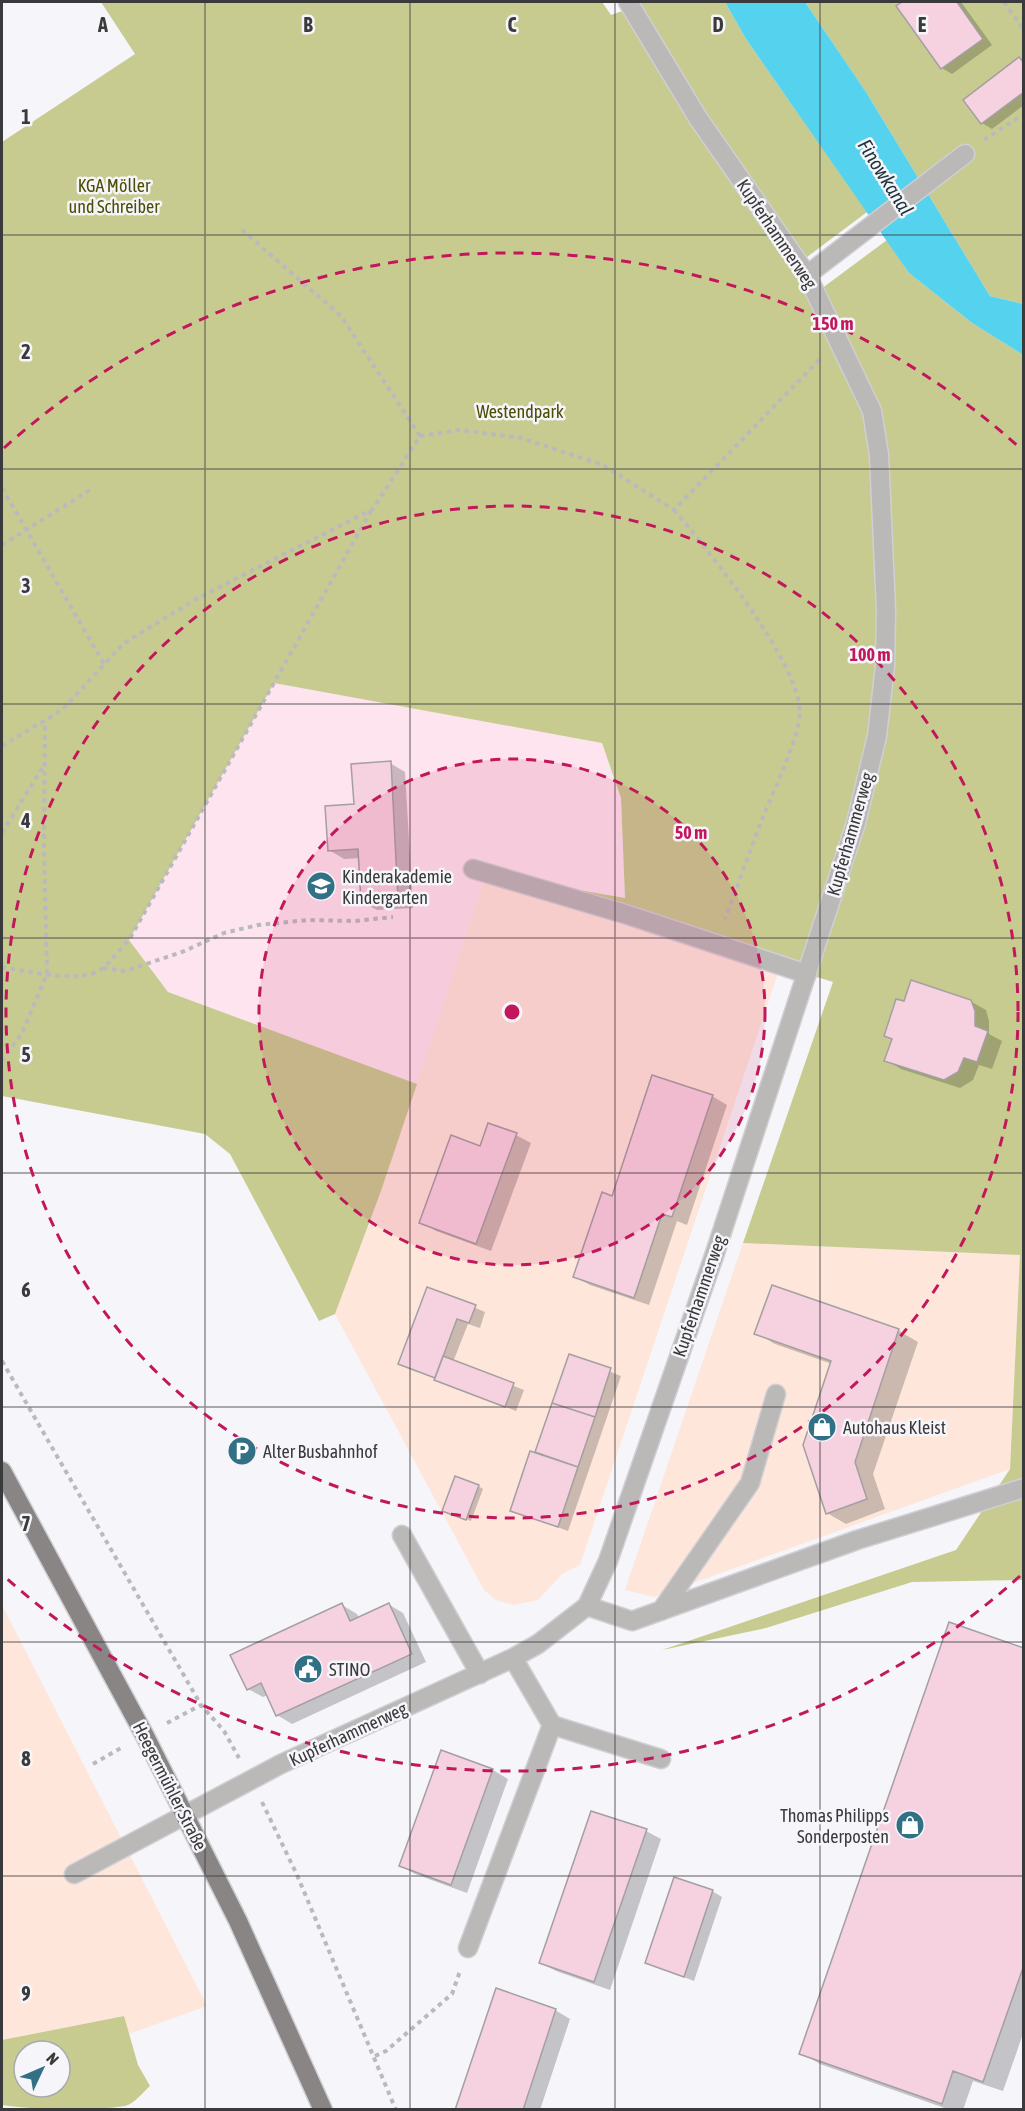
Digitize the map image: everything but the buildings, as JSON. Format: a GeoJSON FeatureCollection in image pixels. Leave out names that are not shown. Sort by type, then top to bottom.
{"type":"FeatureCollection","features":[{"type":"Feature","properties":{"kind":"main road","name":"Heegermühler Straße"},"geometry":{"type":"LineString","coordinates":[[2,1471],[185,1815],[238,1922],[324,2109]]}},
{"type":"Feature","properties":{"kind":"street","name":"Kupferhammerweg"},"geometry":{"type":"LineString","coordinates":[[74,1874],[251,1780],[513,1658],[538,1644],[587,1606],[608,1561],[714,1256],[856,823],[877,736],[885,666],[886,610],[879,456],[872,411],[807,275],[698,118],[628,2]]}},
{"type":"Feature","properties":{"kind":"street"},"geometry":{"type":"LineString","coordinates":[[807,275],[965,154]]}},
{"type":"Feature","properties":{"kind":"street"},"geometry":{"type":"LineString","coordinates":[[473,869],[807,974]]}},
{"type":"Feature","properties":{"kind":"street"},"geometry":{"type":"LineString","coordinates":[[661,1611],[750,1483],[776,1394]]}},
{"type":"Feature","properties":{"kind":"street"},"geometry":{"type":"LineString","coordinates":[[587,1606],[632,1621],[857,1540],[1023,1488]]}},
{"type":"Feature","properties":{"kind":"street"},"geometry":{"type":"LineString","coordinates":[[999,1495],[1023,1502]]}},
{"type":"Feature","properties":{"kind":"street"},"geometry":{"type":"LineString","coordinates":[[402,1535],[480,1674]]}},
{"type":"Feature","properties":{"kind":"street"},"geometry":{"type":"LineString","coordinates":[[513,1658],[552,1725],[661,1760]]}},
{"type":"Feature","properties":{"kind":"street"},"geometry":{"type":"LineString","coordinates":[[468,1948],[552,1725]]}},
{"type":"Feature","properties":{"kind":"path"},"geometry":{"type":"LineString","coordinates":[[1004,2],[1023,30]]}},
{"type":"Feature","properties":{"kind":"path"},"geometry":{"type":"LineString","coordinates":[[965,154],[1023,114]]}},
{"type":"Feature","properties":{"kind":"path"},"geometry":{"type":"LineString","coordinates":[[242,230],[341,316],[420,436]]}},
{"type":"Feature","properties":{"kind":"path"},"geometry":{"type":"LineString","coordinates":[[674,510],[839,338]]}},
{"type":"Feature","properties":{"kind":"path"},"geometry":{"type":"LineString","coordinates":[[2,967],[47,974],[90,975],[102,968],[129,940],[373,508],[420,436],[460,430],[521,438],[603,465],[674,510],[712,554],[754,615],[794,680],[800,714],[785,764],[716,944]]}},
{"type":"Feature","properties":{"kind":"path"},"geometry":{"type":"LineString","coordinates":[[2,488],[104,664]]}},
{"type":"Feature","properties":{"kind":"path"},"geometry":{"type":"LineString","coordinates":[[2,544],[90,490]]}},
{"type":"Feature","properties":{"kind":"path"},"geometry":{"type":"LineString","coordinates":[[2,746],[63,710],[123,644],[196,599],[373,508]]}},
{"type":"Feature","properties":{"kind":"path"},"geometry":{"type":"LineString","coordinates":[[2,1061],[22,1033],[47,974],[45,720]]}},
{"type":"Feature","properties":{"kind":"path"},"geometry":{"type":"LineString","coordinates":[[2,833],[45,765]]}},
{"type":"Feature","properties":{"kind":"path"},"geometry":{"type":"LineString","coordinates":[[102,968],[125,971],[182,952],[224,933],[258,926],[308,920],[355,921],[393,917]]}},
{"type":"Feature","properties":{"kind":"path"},"geometry":{"type":"LineString","coordinates":[[2,1361],[201,1705],[224,1731],[251,1780],[297,1875],[396,2109]]}},
{"type":"Feature","properties":{"kind":"path"},"geometry":{"type":"LineString","coordinates":[[375,2056],[386,2051],[452,1994]]}},
{"type":"Feature","properties":{"kind":"shaded area","name":"Kinderakademie Kindergarten"},"geometry":{"type":"Polygon","coordinates":[[[274,683],[602,743],[621,798],[625,898],[486,874],[417,1084],[168,992],[129,940],[274,683]]]}},
{"type":"Feature","properties":{"kind":"shaded area"},"geometry":{"type":"Polygon","coordinates":[[[486,874],[780,967],[580,1565],[562,1574],[538,1600],[513,1605],[496,1600],[484,1590],[335,1314],[381,1191],[486,874]]]}},
{"type":"Feature","properties":{"kind":"shaded area"},"geometry":{"type":"Polygon","coordinates":[[[743,1243],[1020,1255],[1010,1469],[654,1597],[625,1590],[743,1243]]]}},
{"type":"Feature","properties":{"kind":"shaded area"},"geometry":{"type":"Polygon","coordinates":[[[2,1605],[207,2006],[129,2034],[123,2016],[2,2040],[2,1605]]]}},
{"type":"Feature","properties":{"kind":"green space","name":"Westendpark"},"geometry":{"type":"Polygon","coordinates":[[[101,2],[602,2],[611,15],[631,8],[628,2],[725,2],[746,39],[867,212],[799,263],[817,292],[887,240],[909,273],[972,323],[1023,355],[1023,1580],[912,1582],[766,1628],[662,1650],[956,1550],[1010,1469],[1020,1255],[743,1243],[833,982],[486,874],[625,898],[621,798],[602,743],[274,683],[129,940],[168,992],[417,1084],[381,1191],[335,1314],[319,1321],[230,1154],[205,1134],[2,1096],[2,142],[135,54],[101,2]]]}},
{"type":"Feature","properties":{"kind":"green space"},"geometry":{"type":"Polygon","coordinates":[[[805,2],[1023,2],[1023,304],[990,296],[866,92],[805,2]]]}},
{"type":"Feature","properties":{"kind":"green space"},"geometry":{"type":"Polygon","coordinates":[[[124,2016],[138,2065],[150,2086],[135,2100],[125,2106],[97,2109],[30,2108],[2,2105],[2,2040],[124,2016]]]}},
{"type":"Feature","properties":{"kind":"water","name":"Finowkanal"},"geometry":{"type":"Polygon","coordinates":[[[725,2],[805,2],[866,92],[990,296],[1023,304],[1023,355],[972,323],[909,273],[746,39],[725,2]]]}},
{"type":"Feature","properties":{"kind":"place","name":"Kinderakademie Kindergarten"},"geometry":{"type":"Point","coordinates":[321,886]}},
{"type":"Feature","properties":{"kind":"place","name":"Autohaus Kleist"},"geometry":{"type":"Point","coordinates":[822,1427]}},
{"type":"Feature","properties":{"kind":"place","name":"Alter Busbahnhof"},"geometry":{"type":"Point","coordinates":[242,1451]}},
{"type":"Feature","properties":{"kind":"place","name":"STINO"},"geometry":{"type":"Point","coordinates":[308,1669]}},
{"type":"Feature","properties":{"kind":"place","name":"Thomas Philipps Sonderposten"},"geometry":{"type":"Point","coordinates":[910,1825]}},
{"type":"Feature","properties":{"kind":"park label","name":"KGA Möller und Schreiber"},"geometry":{"type":"Point","coordinates":[114,195]}}]}
